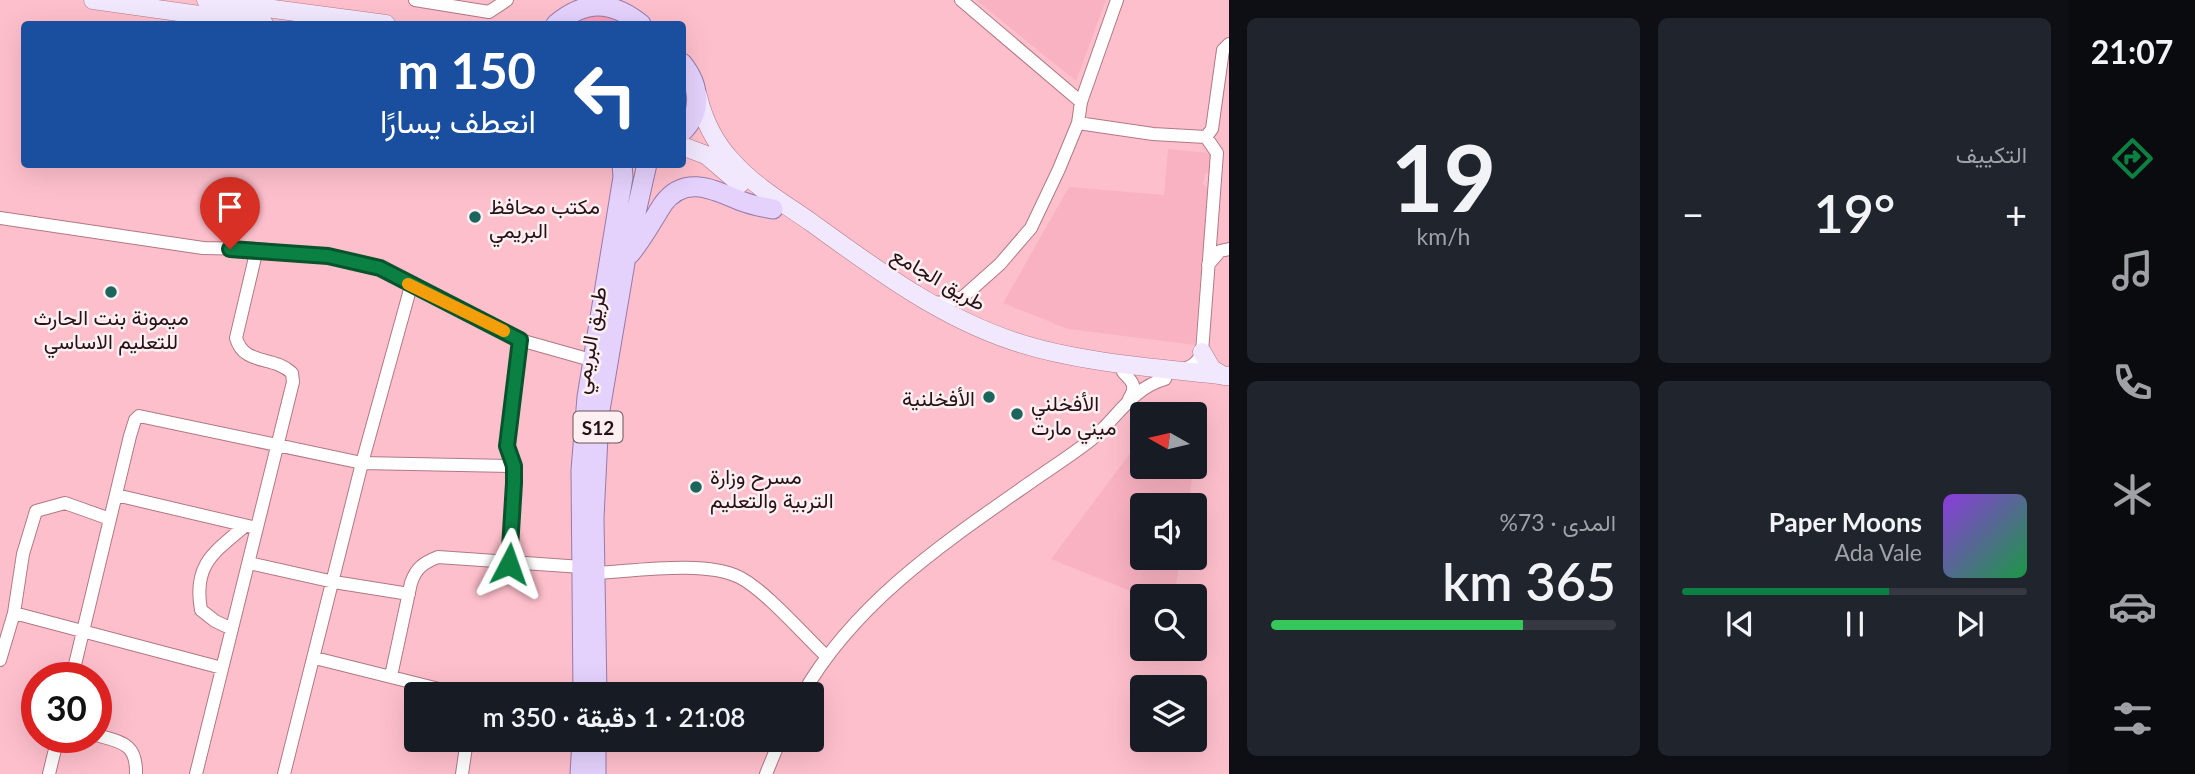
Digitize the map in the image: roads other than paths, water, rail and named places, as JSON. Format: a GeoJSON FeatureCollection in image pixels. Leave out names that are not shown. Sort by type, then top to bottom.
{"type":"FeatureCollection","features":[{"type":"Feature","properties":{"kind":"main road"},"geometry":{"type":"LineString","coordinates":[[93,0],[243,21]]}},
{"type":"Feature","properties":{"kind":"main road"},"geometry":{"type":"LineString","coordinates":[[206,0],[364,21]]}},
{"type":"Feature","properties":{"kind":"main road"},"geometry":{"type":"LineString","coordinates":[[632,0],[641,21]]}},
{"type":"Feature","properties":{"kind":"main road"},"geometry":{"type":"LineString","coordinates":[[559,21],[587,2],[612,6],[638,21]]}},
{"type":"Feature","properties":{"kind":"main road"},"geometry":{"type":"LineString","coordinates":[[686,68],[698,96],[696,114],[686,127]]}},
{"type":"Feature","properties":{"kind":"main road","name":"طريق الجامع"},"geometry":{"type":"LineString","coordinates":[[698,96],[707,125],[733,162],[758,185],[888,278],[968,324],[1015,342],[1070,355],[1182,370],[1227,380]]}},
{"type":"Feature","properties":{"kind":"main road","name":"طريق الجامع"},"geometry":{"type":"LineString","coordinates":[[686,148],[706,155],[751,194],[892,294],[955,331],[1032,358],[1067,366],[1165,379],[1227,380]]}},
{"type":"Feature","properties":{"kind":"main road","name":"طريق البريمي"},"geometry":{"type":"LineString","coordinates":[[596,682],[582,470],[591,360],[623,177],[622,168]]}},
{"type":"Feature","properties":{"kind":"main road","name":"طريق البريمي"},"geometry":{"type":"LineString","coordinates":[[584,682],[599,416],[626,257],[646,168]]}},
{"type":"Feature","properties":{"kind":"main road"},"geometry":{"type":"LineString","coordinates":[[626,257],[640,242],[664,204],[690,186],[708,187],[744,202],[773,209]]}},
{"type":"Feature","properties":{"kind":"main road"},"geometry":{"type":"LineString","coordinates":[[1202,352],[1212,369],[1227,380]]}},
{"type":"Feature","properties":{"kind":"main road"},"geometry":{"type":"LineString","coordinates":[[580,774],[581,752]]}},
{"type":"Feature","properties":{"kind":"main road"},"geometry":{"type":"LineString","coordinates":[[596,752],[596,774]]}},
{"type":"Feature","properties":{"kind":"street"},"geometry":{"type":"LineString","coordinates":[[415,0],[489,12],[507,0]]}},
{"type":"Feature","properties":{"kind":"street"},"geometry":{"type":"LineString","coordinates":[[961,0],[1081,102]]}},
{"type":"Feature","properties":{"kind":"street"},"geometry":{"type":"LineString","coordinates":[[931,303],[948,302],[963,297],[1000,264],[1031,228],[1078,123],[1081,102],[1117,0]]}},
{"type":"Feature","properties":{"kind":"street"},"geometry":{"type":"LineString","coordinates":[[1206,137],[1212,129],[1223,50],[1229,44]]}},
{"type":"Feature","properties":{"kind":"street"},"geometry":{"type":"LineString","coordinates":[[1078,123],[1153,134],[1206,137]]}},
{"type":"Feature","properties":{"kind":"street"},"geometry":{"type":"LineString","coordinates":[[1182,370],[1199,360],[1202,352],[1217,153],[1206,137]]}},
{"type":"Feature","properties":{"kind":"street"},"geometry":{"type":"LineString","coordinates":[[0,218],[203,248],[257,249],[328,256],[380,268],[520,340],[591,360]]}},
{"type":"Feature","properties":{"kind":"street"},"geometry":{"type":"LineString","coordinates":[[197,774],[249,563],[251,527],[277,446],[293,382],[292,373],[284,365],[245,355],[239,349],[236,338],[257,249]]}},
{"type":"Feature","properties":{"kind":"street"},"geometry":{"type":"LineString","coordinates":[[1208,265],[1220,251],[1229,249]]}},
{"type":"Feature","properties":{"kind":"street"},"geometry":{"type":"LineString","coordinates":[[284,774],[362,463],[411,286]]}},
{"type":"Feature","properties":{"kind":"street"},"geometry":{"type":"LineString","coordinates":[[963,297],[961,308],[968,324]]}},
{"type":"Feature","properties":{"kind":"street"},"geometry":{"type":"LineString","coordinates":[[509,564],[514,466],[507,446],[520,340]]}},
{"type":"Feature","properties":{"kind":"street"},"geometry":{"type":"LineString","coordinates":[[1123,372],[1134,383],[1135,390],[1127,402]]}},
{"type":"Feature","properties":{"kind":"street"},"geometry":{"type":"LineString","coordinates":[[810,682],[827,656],[865,612],[919,562],[1093,438],[1127,402],[1151,383],[1165,379]]}},
{"type":"Feature","properties":{"kind":"street"},"geometry":{"type":"LineString","coordinates":[[76,662],[130,436],[139,416],[362,463],[514,466]]}},
{"type":"Feature","properties":{"kind":"street"},"geometry":{"type":"LineString","coordinates":[[116,495],[251,527]]}},
{"type":"Feature","properties":{"kind":"street"},"geometry":{"type":"LineString","coordinates":[[0,660],[14,613],[23,554],[36,510],[65,503],[110,519]]}},
{"type":"Feature","properties":{"kind":"street"},"geometry":{"type":"LineString","coordinates":[[232,629],[201,610],[199,578],[208,560],[251,527]]}},
{"type":"Feature","properties":{"kind":"street"},"geometry":{"type":"LineString","coordinates":[[391,676],[415,570],[438,557],[589,570],[697,568],[726,572],[751,585],[827,656]]}},
{"type":"Feature","properties":{"kind":"street"},"geometry":{"type":"LineString","coordinates":[[249,563],[334,582],[410,594]]}},
{"type":"Feature","properties":{"kind":"street"},"geometry":{"type":"LineString","coordinates":[[14,613],[222,668]]}},
{"type":"Feature","properties":{"kind":"street"},"geometry":{"type":"LineString","coordinates":[[315,657],[414,682]]}},
{"type":"Feature","properties":{"kind":"street"},"geometry":{"type":"LineString","coordinates":[[112,740],[122,742],[131,749],[135,758],[136,774]]}},
{"type":"Feature","properties":{"kind":"street"},"geometry":{"type":"LineString","coordinates":[[462,774],[465,752]]}},
{"type":"Feature","properties":{"kind":"street"},"geometry":{"type":"LineString","coordinates":[[766,774],[775,752]]}},
{"type":"Feature","properties":{"kind":"street"},"geometry":{"type":"LineString","coordinates":[[49,774],[54,753]]}},
{"type":"Feature","properties":{"kind":"place","name":"مكتب محافظ البريمي"},"geometry":{"type":"Point","coordinates":[475,217]}},
{"type":"Feature","properties":{"kind":"place","name":"ميمونة بنت الحارث للتعليم الاساسي"},"geometry":{"type":"Point","coordinates":[111,292]}},
{"type":"Feature","properties":{"kind":"place","name":"الأفخلنية"},"geometry":{"type":"Point","coordinates":[989,397]}},
{"type":"Feature","properties":{"kind":"place","name":"الأفخلني ميني مارت"},"geometry":{"type":"Point","coordinates":[1017,414]}},
{"type":"Feature","properties":{"kind":"place","name":"مسرح وزارة التربية والتعليم"},"geometry":{"type":"Point","coordinates":[696,487]}}]}
